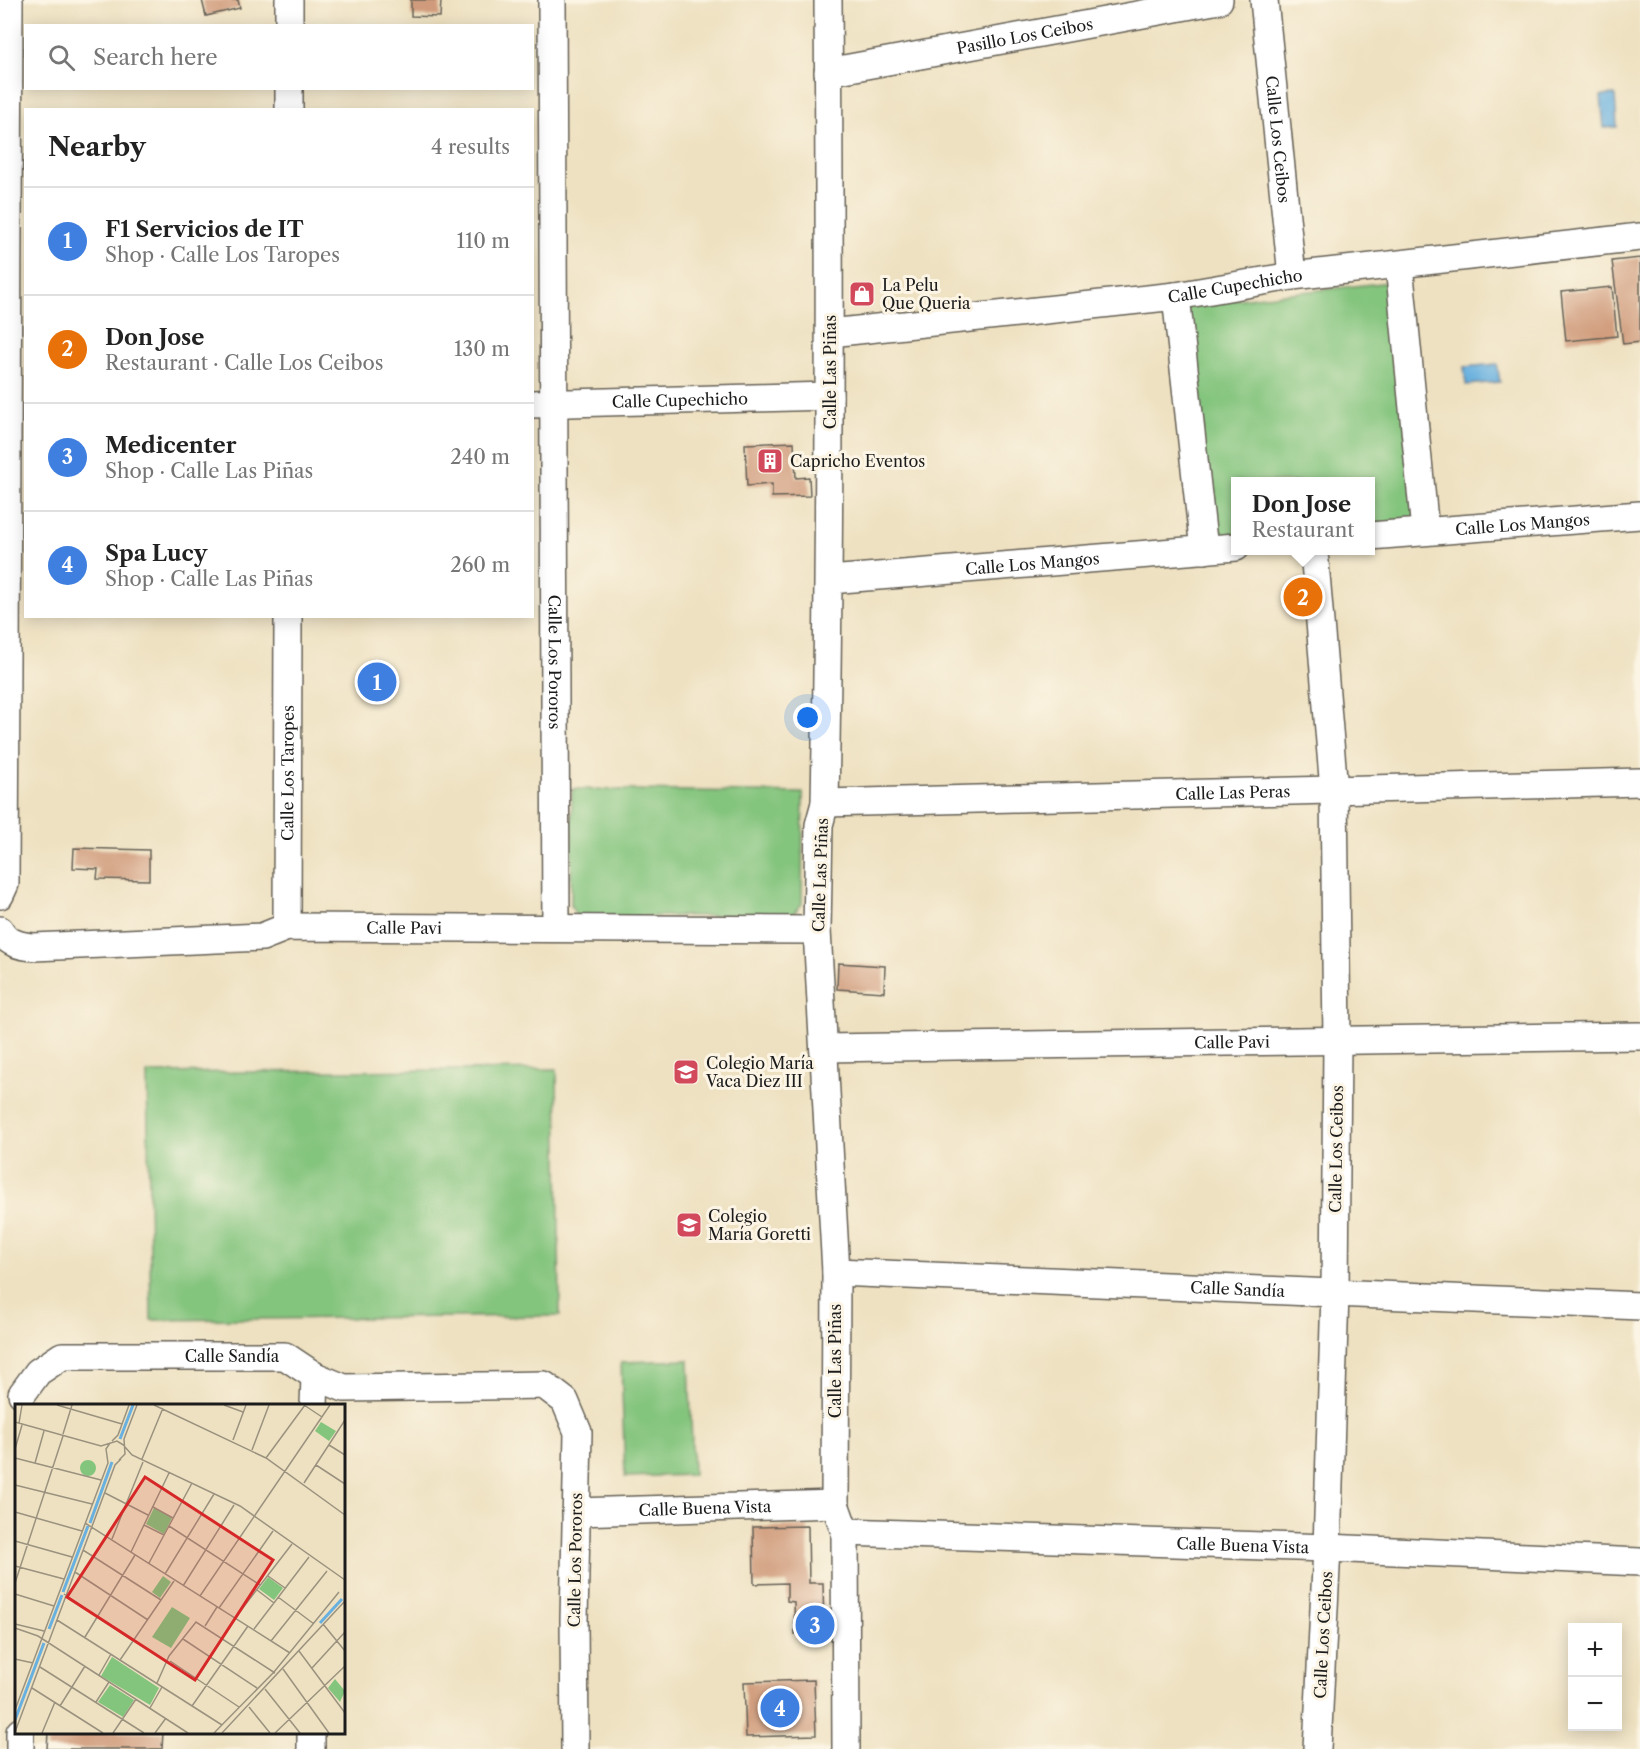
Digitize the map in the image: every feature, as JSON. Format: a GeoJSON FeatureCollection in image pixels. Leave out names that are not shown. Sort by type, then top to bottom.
{"type":"FeatureCollection","features":[{"type":"Feature","properties":{"kind":"street"},"geometry":{"type":"LineString","coordinates":[[2,889],[11,416],[9,0]]}},
{"type":"Feature","properties":{"kind":"street"},"geometry":{"type":"LineString","coordinates":[[289,24],[290,0]]}},
{"type":"Feature","properties":{"kind":"street","name":"Calle Los Pororos"},"geometry":{"type":"LineString","coordinates":[[552,0],[543,403],[556,928]]}},
{"type":"Feature","properties":{"kind":"street","name":"Calle Las Piñas"},"geometry":{"type":"LineString","coordinates":[[828,0],[829,580],[825,803],[819,825],[817,930],[836,1272],[835,1504],[845,1532],[846,1749]]}},
{"type":"Feature","properties":{"kind":"street","name":"Pasillo Los Ceibos"},"geometry":{"type":"LineString","coordinates":[[828,72],[1219,0]]}},
{"type":"Feature","properties":{"kind":"street","name":"Calle Los Ceibos"},"geometry":{"type":"LineString","coordinates":[[1264,0],[1292,276]]}},
{"type":"Feature","properties":{"kind":"street"},"geometry":{"type":"LineString","coordinates":[[289,90],[289,108]]}},
{"type":"Feature","properties":{"kind":"street","name":"Calle Cupechicho"},"geometry":{"type":"LineString","coordinates":[[830,333],[1176,296],[1292,276],[1640,237]]}},
{"type":"Feature","properties":{"kind":"street"},"geometry":{"type":"LineString","coordinates":[[1399,264],[1425,531]]}},
{"type":"Feature","properties":{"kind":"street"},"geometry":{"type":"LineString","coordinates":[[1176,296],[1204,550]]}},
{"type":"Feature","properties":{"kind":"street","name":"Calle Cupechicho"},"geometry":{"type":"LineString","coordinates":[[543,403],[830,396]]}},
{"type":"Feature","properties":{"kind":"street","name":"Calle Los Mangos"},"geometry":{"type":"LineString","coordinates":[[1375,536],[1640,514]]}},
{"type":"Feature","properties":{"kind":"street","name":"Calle Los Mangos"},"geometry":{"type":"LineString","coordinates":[[829,580],[1231,547]]}},
{"type":"Feature","properties":{"kind":"street","name":"Calle Los Ceibos"},"geometry":{"type":"LineString","coordinates":[[1314,555],[1334,790],[1338,1041],[1335,1293],[1328,1548],[1317,1749]]}},
{"type":"Feature","properties":{"kind":"street","name":"Calle Los Taropes"},"geometry":{"type":"LineString","coordinates":[[288,618],[288,927]]}},
{"type":"Feature","properties":{"kind":"street","name":"Calle Las Peras"},"geometry":{"type":"LineString","coordinates":[[825,803],[1640,782]]}},
{"type":"Feature","properties":{"kind":"street","name":"Calle Pavi"},"geometry":{"type":"LineString","coordinates":[[0,930],[5,938],[18,946],[34,947],[262,937],[288,927],[817,930]]}},
{"type":"Feature","properties":{"kind":"street","name":"Calle Pavi"},"geometry":{"type":"LineString","coordinates":[[824,1048],[1640,1036]]}},
{"type":"Feature","properties":{"kind":"street","name":"Calle Sandía"},"geometry":{"type":"LineString","coordinates":[[836,1272],[1640,1306]]}},
{"type":"Feature","properties":{"kind":"street","name":"Calle Sandía"},"geometry":{"type":"LineString","coordinates":[[15,1398],[38,1372],[62,1356],[285,1356],[315,1377],[344,1388],[544,1385]]}},
{"type":"Feature","properties":{"kind":"street"},"geometry":{"type":"LineString","coordinates":[[314,1404],[315,1377]]}},
{"type":"Feature","properties":{"kind":"street","name":"Calle Los Pororos"},"geometry":{"type":"LineString","coordinates":[[544,1385],[566,1401],[578,1432],[574,1749]]}},
{"type":"Feature","properties":{"kind":"street","name":"Calle Buena Vista"},"geometry":{"type":"LineString","coordinates":[[576,1512],[835,1504]]}},
{"type":"Feature","properties":{"kind":"street","name":"Calle Buena Vista"},"geometry":{"type":"LineString","coordinates":[[845,1532],[1328,1548],[1640,1562]]}},
{"type":"Feature","properties":{"kind":"street"},"geometry":{"type":"LineString","coordinates":[[311,1749],[312,1734]]}},
{"type":"Feature","properties":{"kind":"green space"},"geometry":{"type":"Polygon","coordinates":[[[1389,282],[1416,521],[1375,526],[1375,477],[1231,477],[1231,544],[1213,546],[1186,305],[1389,282]]]}},
{"type":"Feature","properties":{"kind":"green space"},"geometry":{"type":"Polygon","coordinates":[[[572,789],[803,793],[802,904],[792,915],[577,917],[571,906],[572,789]]]}},
{"type":"Feature","properties":{"kind":"green space"},"geometry":{"type":"Polygon","coordinates":[[[557,1069],[560,1316],[151,1320],[147,1073],[557,1069]]]}},
{"type":"Feature","properties":{"kind":"green space"},"geometry":{"type":"Polygon","coordinates":[[[689,1360],[693,1475],[625,1477],[621,1362],[689,1360]]]}},
{"type":"Feature","properties":{"kind":"water"},"geometry":{"type":"Polygon","coordinates":[[[1615,95],[1617,127],[1604,128],[1601,96],[1615,95]]]}},
{"type":"Feature","properties":{"kind":"water"},"geometry":{"type":"Polygon","coordinates":[[[1497,364],[1500,382],[1466,385],[1464,367],[1497,364]]]}},
{"type":"Feature","properties":{"kind":"building"},"geometry":{"type":"Polygon","coordinates":[[[202,0],[238,0],[240,8],[206,16],[202,0]]]}},
{"type":"Feature","properties":{"kind":"building"},"geometry":{"type":"Polygon","coordinates":[[[411,0],[441,0],[440,17],[411,16],[411,0]]]}},
{"type":"Feature","properties":{"kind":"building"},"geometry":{"type":"Polygon","coordinates":[[[1640,258],[1640,342],[1623,344],[1612,261],[1640,258]]]}},
{"type":"Feature","properties":{"kind":"building"},"geometry":{"type":"Polygon","coordinates":[[[1612,287],[1617,336],[1566,341],[1561,292],[1612,287]]]}},
{"type":"Feature","properties":{"kind":"building","name":"Capricho Eventos"},"geometry":{"type":"Polygon","coordinates":[[[794,442],[796,478],[809,477],[810,496],[772,497],[772,484],[747,486],[745,444],[794,442]]]}},
{"type":"Feature","properties":{"kind":"building"},"geometry":{"type":"Polygon","coordinates":[[[74,848],[149,850],[149,880],[97,879],[98,869],[73,868],[74,848]]]}},
{"type":"Feature","properties":{"kind":"building"},"geometry":{"type":"Polygon","coordinates":[[[838,963],[885,966],[884,992],[837,989],[838,963]]]}},
{"type":"Feature","properties":{"kind":"building"},"geometry":{"type":"Polygon","coordinates":[[[808,1526],[809,1583],[823,1583],[824,1634],[795,1634],[794,1602],[787,1601],[787,1583],[754,1584],[753,1527],[808,1526]]]}},
{"type":"Feature","properties":{"kind":"building"},"geometry":{"type":"Polygon","coordinates":[[[814,1680],[816,1735],[746,1737],[744,1682],[814,1680]]]}},
{"type":"Feature","properties":{"kind":"building"},"geometry":{"type":"Polygon","coordinates":[[[48,1734],[163,1734],[162,1749],[47,1749],[48,1734]]]}},
{"type":"Feature","properties":{"kind":"place","name":"La Pelu Que Queria"},"geometry":{"type":"Point","coordinates":[862,294]}},
{"type":"Feature","properties":{"kind":"place","name":"Capricho Eventos"},"geometry":{"type":"Point","coordinates":[770,461]}},
{"type":"Feature","properties":{"kind":"place","name":"Don Jose"},"geometry":{"type":"Point","coordinates":[1303,597]}},
{"type":"Feature","properties":{"kind":"place","name":"F1 Servicios de IT"},"geometry":{"type":"Point","coordinates":[377,682]}},
{"type":"Feature","properties":{"kind":"place","name":"Colegio María Vaca Diez III"},"geometry":{"type":"Point","coordinates":[686,1072]}},
{"type":"Feature","properties":{"kind":"place","name":"Colegio María Goretti"},"geometry":{"type":"Point","coordinates":[689,1225]}},
{"type":"Feature","properties":{"kind":"place","name":"Medicenter"},"geometry":{"type":"Point","coordinates":[815,1625]}},
{"type":"Feature","properties":{"kind":"place","name":"Spa Lucy"},"geometry":{"type":"Point","coordinates":[780,1708]}}]}
